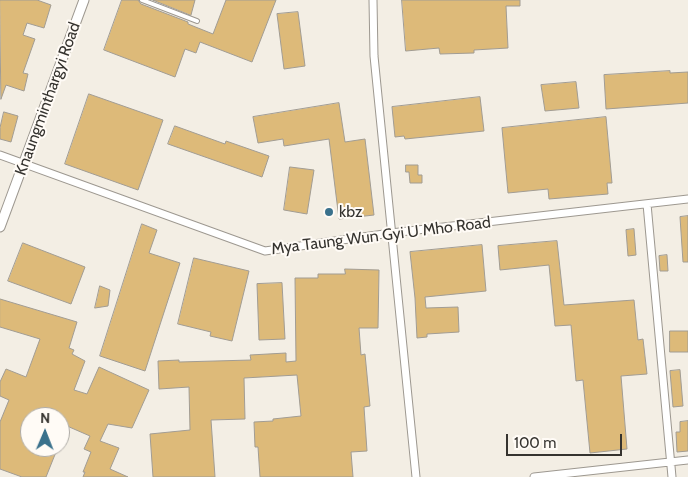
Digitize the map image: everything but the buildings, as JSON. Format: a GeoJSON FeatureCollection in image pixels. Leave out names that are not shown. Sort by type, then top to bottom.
{"type":"FeatureCollection","features":[{"type":"Feature","properties":{"kind":"street","name":"Knaungminthargyi Road"},"geometry":{"type":"LineString","coordinates":[[0,227],[84,0]]}},
{"type":"Feature","properties":{"kind":"street"},"geometry":{"type":"LineString","coordinates":[[373,0],[374,56],[416,477]]}},
{"type":"Feature","properties":{"kind":"street","name":"Mya Taung Wun Gyi U Mho Road"},"geometry":{"type":"LineString","coordinates":[[0,155],[265,252],[392,233],[688,199]]}},
{"type":"Feature","properties":{"kind":"street"},"geometry":{"type":"LineString","coordinates":[[647,204],[672,477]]}},
{"type":"Feature","properties":{"kind":"street"},"geometry":{"type":"LineString","coordinates":[[534,477],[688,460]]}},
{"type":"Feature","properties":{"kind":"lane"},"geometry":{"type":"LineString","coordinates":[[142,0],[197,21]]}},
{"type":"Feature","properties":{"kind":"place","name":"kbz"},"geometry":{"type":"Point","coordinates":[329,212]}}]}
